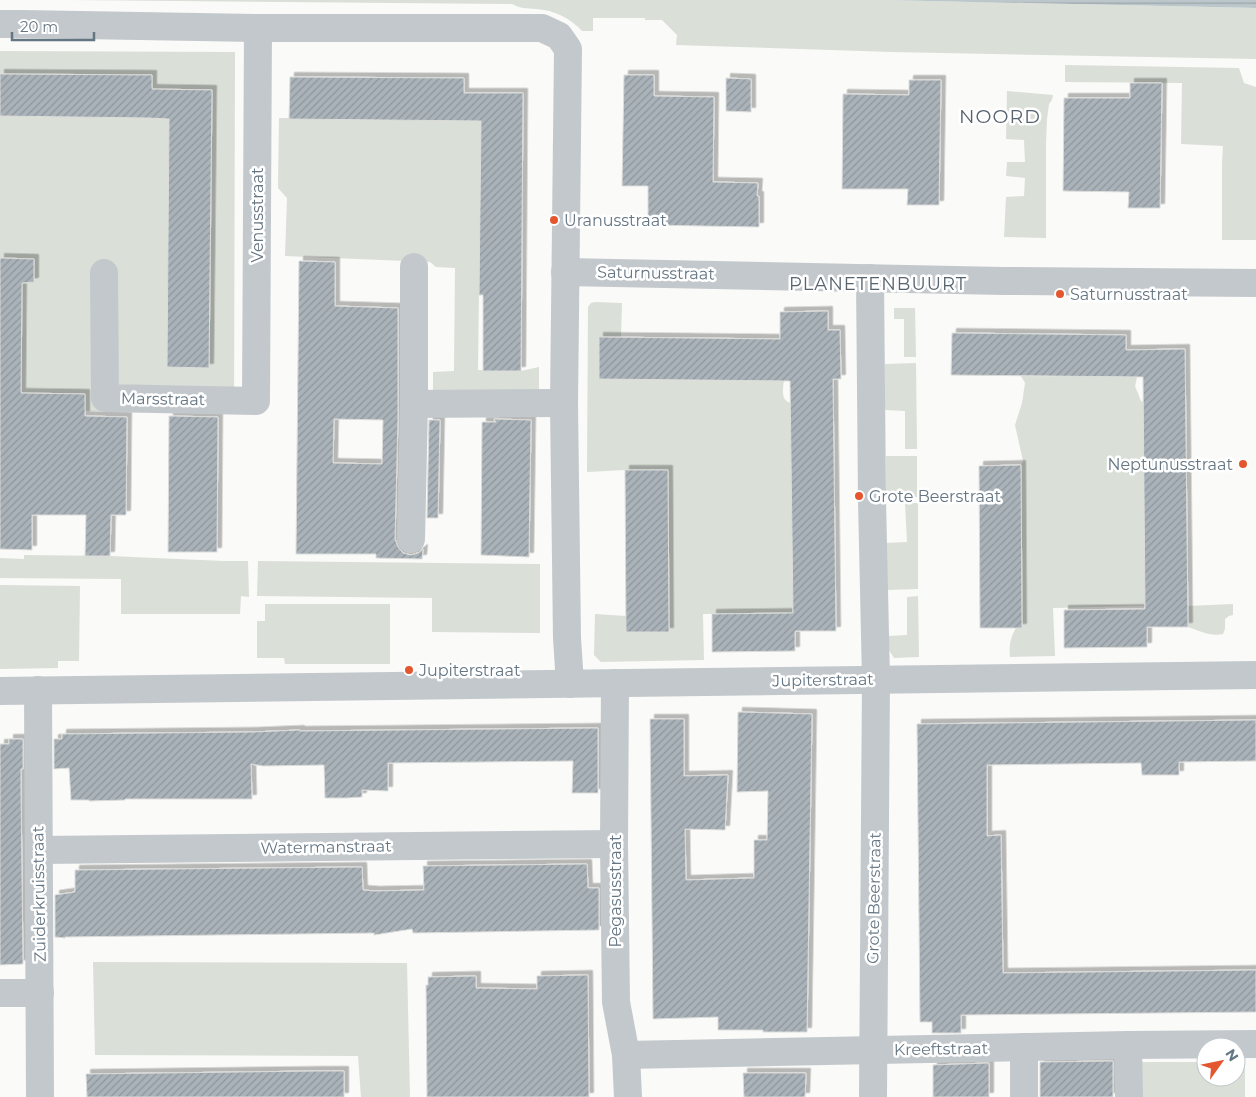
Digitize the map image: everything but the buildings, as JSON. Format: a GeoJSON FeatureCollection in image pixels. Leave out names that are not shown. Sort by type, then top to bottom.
{"type":"FeatureCollection","features":[{"type":"Feature","properties":{"kind":"street"},"geometry":{"type":"LineString","coordinates":[[0,24],[258,28],[542,28],[559,36],[568,49],[564,403],[567,638],[570,684]]}},
{"type":"Feature","properties":{"kind":"street","name":"Venusstraat"},"geometry":{"type":"LineString","coordinates":[[256,401],[258,28]]}},
{"type":"Feature","properties":{"kind":"street"},"geometry":{"type":"LineString","coordinates":[[412,539],[414,267]]}},
{"type":"Feature","properties":{"kind":"street","name":"Saturnusstraat"},"geometry":{"type":"LineString","coordinates":[[565,272],[1003,281],[1256,282]]}},
{"type":"Feature","properties":{"kind":"street","name":"Marsstraat"},"geometry":{"type":"LineString","coordinates":[[104,273],[105,398],[256,401]]}},
{"type":"Feature","properties":{"kind":"street","name":"Grote Beerstraat"},"geometry":{"type":"LineString","coordinates":[[870,278],[876,680],[873,1097]]}},
{"type":"Feature","properties":{"kind":"street"},"geometry":{"type":"LineString","coordinates":[[414,404],[564,403]]}},
{"type":"Feature","properties":{"kind":"street","name":"Jupiterstraat"},"geometry":{"type":"LineString","coordinates":[[0,691],[1256,675]]}},
{"type":"Feature","properties":{"kind":"street","name":"Pegasusstraat"},"geometry":{"type":"LineString","coordinates":[[615,683],[614,844],[616,1002],[626,1055],[628,1097]]}},
{"type":"Feature","properties":{"kind":"street","name":"Zuiderkruisstraat"},"geometry":{"type":"LineString","coordinates":[[38,690],[40,1097]]}},
{"type":"Feature","properties":{"kind":"street","name":"Watermanstraat"},"geometry":{"type":"LineString","coordinates":[[38,850],[614,844]]}},
{"type":"Feature","properties":{"kind":"street"},"geometry":{"type":"LineString","coordinates":[[0,993],[40,993]]}},
{"type":"Feature","properties":{"kind":"street","name":"Kreeftstraat"},"geometry":{"type":"LineString","coordinates":[[626,1055],[1256,1044]]}},
{"type":"Feature","properties":{"kind":"street"},"geometry":{"type":"LineString","coordinates":[[1128,1045],[1129,1097]]}},
{"type":"Feature","properties":{"kind":"street"},"geometry":{"type":"LineString","coordinates":[[1024,1047],[1024,1097]]}},
{"type":"Feature","properties":{"kind":"shaded area"},"geometry":{"type":"Polygon","coordinates":[[[71,0],[883,0],[1256,8],[1256,59],[892,52],[676,45],[677,35],[662,20],[645,20],[645,18],[593,18],[593,31],[582,31],[572,22],[555,13],[521,8],[512,4],[71,0]]]}},
{"type":"Feature","properties":{"kind":"shaded area"},"geometry":{"type":"Polygon","coordinates":[[[883,0],[1256,0],[1256,8],[883,0]]]}},
{"type":"Feature","properties":{"kind":"shaded area"},"geometry":{"type":"Polygon","coordinates":[[[0,51],[235,52],[234,412],[0,410],[0,51]]]}},
{"type":"Feature","properties":{"kind":"shaded area"},"geometry":{"type":"Polygon","coordinates":[[[1065,65],[1239,68],[1244,83],[1256,87],[1256,240],[1222,240],[1223,146],[1181,144],[1182,83],[1065,82],[1065,65]]]}},
{"type":"Feature","properties":{"kind":"shaded area"},"geometry":{"type":"Polygon","coordinates":[[[1007,91],[1053,95],[1049,104],[1047,119],[1046,238],[1004,237],[1006,197],[1024,196],[1025,178],[1006,176],[1007,162],[1025,162],[1024,140],[1006,139],[1007,91]]]}},
{"type":"Feature","properties":{"kind":"shaded area"},"geometry":{"type":"Polygon","coordinates":[[[279,118],[481,121],[478,370],[521,371],[539,367],[539,390],[433,390],[433,372],[454,371],[455,268],[436,267],[430,262],[285,256],[287,198],[278,188],[279,118]]]}},
{"type":"Feature","properties":{"kind":"shaded area"},"geometry":{"type":"Polygon","coordinates":[[[591,303],[622,303],[621,337],[599,337],[599,379],[784,380],[784,397],[791,403],[793,613],[703,614],[704,660],[601,662],[594,655],[595,614],[626,616],[627,632],[669,632],[668,470],[587,472],[588,307],[591,303]]]}},
{"type":"Feature","properties":{"kind":"shaded area"},"geometry":{"type":"Polygon","coordinates":[[[894,308],[915,308],[916,357],[904,357],[904,319],[894,319],[894,308]]]}},
{"type":"Feature","properties":{"kind":"shaded area"},"geometry":{"type":"Polygon","coordinates":[[[916,363],[917,449],[905,449],[905,411],[885,410],[885,364],[916,363]]]}},
{"type":"Feature","properties":{"kind":"shaded area"},"geometry":{"type":"Polygon","coordinates":[[[1126,369],[1139,369],[1135,386],[1143,402],[1145,606],[1053,608],[1055,656],[1010,657],[1012,635],[1016,628],[1022,628],[1021,465],[1023,461],[1015,425],[1022,403],[1025,383],[1021,376],[1125,377],[1126,369]]]}},
{"type":"Feature","properties":{"kind":"shaded area"},"geometry":{"type":"Polygon","coordinates":[[[886,456],[917,456],[917,497],[886,497],[886,456]]]}},
{"type":"Feature","properties":{"kind":"shaded area"},"geometry":{"type":"Polygon","coordinates":[[[905,503],[918,503],[918,589],[887,590],[886,543],[907,542],[905,503]]]}},
{"type":"Feature","properties":{"kind":"shaded area"},"geometry":{"type":"Polygon","coordinates":[[[24,555],[248,561],[249,597],[241,596],[240,614],[121,614],[121,579],[0,578],[0,558],[24,559],[24,555]]]}},
{"type":"Feature","properties":{"kind":"shaded area"},"geometry":{"type":"Polygon","coordinates":[[[258,561],[540,564],[540,633],[432,632],[432,598],[257,596],[258,561]]]}},
{"type":"Feature","properties":{"kind":"shaded area"},"geometry":{"type":"Polygon","coordinates":[[[0,585],[80,586],[79,661],[58,661],[58,668],[0,669],[0,585]]]}},
{"type":"Feature","properties":{"kind":"shaded area"},"geometry":{"type":"Polygon","coordinates":[[[918,596],[919,657],[894,658],[889,650],[888,636],[907,635],[907,597],[918,596]]]}},
{"type":"Feature","properties":{"kind":"shaded area"},"geometry":{"type":"Polygon","coordinates":[[[265,604],[390,604],[390,664],[285,664],[284,658],[257,658],[257,621],[265,621],[265,604]]]}},
{"type":"Feature","properties":{"kind":"shaded area"},"geometry":{"type":"Polygon","coordinates":[[[1233,604],[1233,615],[1225,619],[1223,634],[1210,634],[1188,627],[1188,606],[1233,604]]]}},
{"type":"Feature","properties":{"kind":"shaded area"},"geometry":{"type":"Polygon","coordinates":[[[93,962],[407,963],[410,1097],[361,1097],[358,1056],[95,1055],[93,962]]]}},
{"type":"Feature","properties":{"kind":"shaded area"},"geometry":{"type":"Polygon","coordinates":[[[1140,1062],[1196,1062],[1196,1087],[1245,1087],[1245,1097],[1141,1097],[1140,1062]]]}},
{"type":"Feature","properties":{"kind":"place","name":"Uranusstraat"},"geometry":{"type":"Point","coordinates":[554,220]}},
{"type":"Feature","properties":{"kind":"place","name":"Saturnusstraat"},"geometry":{"type":"Point","coordinates":[1060,294]}},
{"type":"Feature","properties":{"kind":"place","name":"Neptunusstraat"},"geometry":{"type":"Point","coordinates":[1243,464]}},
{"type":"Feature","properties":{"kind":"place","name":"Grote Beerstraat"},"geometry":{"type":"Point","coordinates":[859,496]}},
{"type":"Feature","properties":{"kind":"place","name":"Jupiterstraat"},"geometry":{"type":"Point","coordinates":[409,670]}},
{"type":"Feature","properties":{"kind":"district","name":"NOORD"},"geometry":{"type":"Point","coordinates":[1000,116]}},
{"type":"Feature","properties":{"kind":"district","name":"PLANETENBUURT"},"geometry":{"type":"Point","coordinates":[878,284]}}]}
